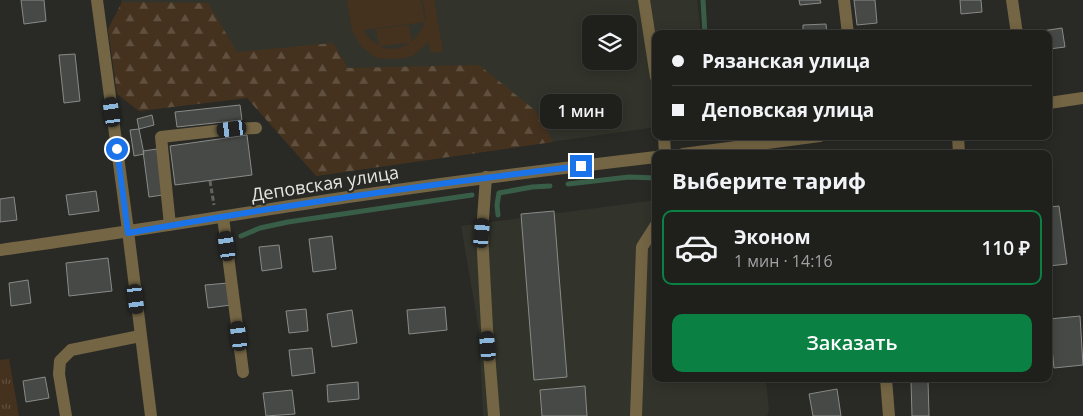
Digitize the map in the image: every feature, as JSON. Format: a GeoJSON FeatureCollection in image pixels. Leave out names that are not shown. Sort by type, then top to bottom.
{"type":"FeatureCollection","features":[{"type":"Feature","properties":{"kind":"street"},"geometry":{"type":"LineString","coordinates":[[97,0],[150,416]]}},
{"type":"Feature","properties":{"kind":"street"},"geometry":{"type":"LineString","coordinates":[[644,0],[652,51]]}},
{"type":"Feature","properties":{"kind":"street"},"geometry":{"type":"LineString","coordinates":[[844,0],[848,30]]}},
{"type":"Feature","properties":{"kind":"street"},"geometry":{"type":"LineString","coordinates":[[1012,0],[1016,30]]}},
{"type":"Feature","properties":{"kind":"street"},"geometry":{"type":"LineString","coordinates":[[1052,103],[1083,98]]}},
{"type":"Feature","properties":{"kind":"street"},"geometry":{"type":"LineString","coordinates":[[170,225],[161,137],[256,128]]}},
{"type":"Feature","properties":{"kind":"street"},"geometry":{"type":"LineString","coordinates":[[713,150],[790,140]]}},
{"type":"Feature","properties":{"kind":"street","name":"Деповская улица"},"geometry":{"type":"LineString","coordinates":[[0,250],[128,233],[486,177],[652,157]]}},
{"type":"Feature","properties":{"kind":"street"},"geometry":{"type":"LineString","coordinates":[[486,177],[482,233],[494,416]]}},
{"type":"Feature","properties":{"kind":"street"},"geometry":{"type":"LineString","coordinates":[[220,218],[243,372]]}},
{"type":"Feature","properties":{"kind":"street"},"geometry":{"type":"LineString","coordinates":[[636,416],[642,247],[652,231]]}},
{"type":"Feature","properties":{"kind":"street"},"geometry":{"type":"LineString","coordinates":[[66,416],[59,374],[60,361],[71,350],[140,336]]}},
{"type":"Feature","properties":{"kind":"street"},"geometry":{"type":"LineString","coordinates":[[886,382],[889,416]]}},
{"type":"Feature","properties":{"kind":"path"},"geometry":{"type":"LineString","coordinates":[[210,181],[220,218]]}},
{"type":"Feature","properties":{"kind":"shaded area"},"geometry":{"type":"Polygon","coordinates":[[[121,0],[697,0],[701,30],[652,30],[652,128],[316,176],[300,88],[247,98],[139,111],[121,0]]]}},
{"type":"Feature","properties":{"kind":"shaded area"},"geometry":{"type":"Polygon","coordinates":[[[652,201],[652,382],[766,382],[769,410],[767,416],[483,416],[479,331],[461,226],[652,201]]]}},
{"type":"Feature","properties":{"kind":"green space"},"geometry":{"type":"Polygon","coordinates":[[[347,0],[357,0],[358,2],[358,0],[421,0],[425,21],[423,0],[434,0],[443,51],[431,53],[428,42],[413,56],[398,59],[376,58],[361,46],[352,31],[347,0]],[[425,22],[363,30],[372,41],[379,45],[376,29],[409,25],[412,42],[425,22]],[[410,43],[380,46],[390,49],[403,47],[410,43]]]}},
{"type":"Feature","properties":{"kind":"green space"},"geometry":{"type":"Polygon","coordinates":[[[122,2],[208,3],[237,52],[333,43],[348,68],[479,65],[536,111],[553,142],[316,176],[247,98],[139,111],[117,94],[108,29],[122,2]]]}},
{"type":"Feature","properties":{"kind":"green space"},"geometry":{"type":"Polygon","coordinates":[[[9,359],[19,416],[0,416],[0,360],[9,359]]]}},
{"type":"Feature","properties":{"kind":"building"},"geometry":{"type":"Polygon","coordinates":[[[21,0],[44,0],[46,21],[24,24],[21,0]]]}},
{"type":"Feature","properties":{"kind":"building"},"geometry":{"type":"Polygon","coordinates":[[[799,0],[820,0],[821,3],[800,5],[799,0]]]}},
{"type":"Feature","properties":{"kind":"building"},"geometry":{"type":"Polygon","coordinates":[[[854,0],[875,0],[877,23],[857,25],[854,0]]]}},
{"type":"Feature","properties":{"kind":"building"},"geometry":{"type":"Polygon","coordinates":[[[960,0],[981,0],[982,12],[961,14],[960,0]]]}},
{"type":"Feature","properties":{"kind":"building"},"geometry":{"type":"Polygon","coordinates":[[[826,24],[827,30],[803,30],[803,25],[826,24]]]}},
{"type":"Feature","properties":{"kind":"building"},"geometry":{"type":"Polygon","coordinates":[[[1062,28],[1065,47],[1052,49],[1052,30],[1049,30],[1062,28]]]}},
{"type":"Feature","properties":{"kind":"building"},"geometry":{"type":"Polygon","coordinates":[[[75,54],[80,101],[64,103],[59,55],[75,54]]]}},
{"type":"Feature","properties":{"kind":"building"},"geometry":{"type":"Polygon","coordinates":[[[240,105],[242,120],[177,127],[175,112],[240,105]]]}},
{"type":"Feature","properties":{"kind":"building"},"geometry":{"type":"Polygon","coordinates":[[[152,115],[154,125],[139,129],[137,119],[152,115]]]}},
{"type":"Feature","properties":{"kind":"building"},"geometry":{"type":"Polygon","coordinates":[[[139,129],[144,154],[134,156],[130,130],[139,129]]]}},
{"type":"Feature","properties":{"kind":"building"},"geometry":{"type":"Polygon","coordinates":[[[247,135],[252,175],[175,185],[170,146],[247,135]]]}},
{"type":"Feature","properties":{"kind":"building"},"geometry":{"type":"Polygon","coordinates":[[[157,149],[163,195],[149,197],[143,151],[157,149]]]}},
{"type":"Feature","properties":{"kind":"building"},"geometry":{"type":"Polygon","coordinates":[[[96,191],[99,211],[69,215],[66,195],[96,191]]]}},
{"type":"Feature","properties":{"kind":"building"},"geometry":{"type":"Polygon","coordinates":[[[14,197],[17,220],[0,222],[0,199],[14,197]]]}},
{"type":"Feature","properties":{"kind":"building"},"geometry":{"type":"Polygon","coordinates":[[[1059,206],[1067,264],[1052,266],[1052,207],[1059,206]]]}},
{"type":"Feature","properties":{"kind":"building"},"geometry":{"type":"Polygon","coordinates":[[[554,211],[567,377],[534,380],[521,214],[554,211]]]}},
{"type":"Feature","properties":{"kind":"building"},"geometry":{"type":"Polygon","coordinates":[[[332,236],[336,269],[313,272],[309,239],[332,236]]]}},
{"type":"Feature","properties":{"kind":"building"},"geometry":{"type":"Polygon","coordinates":[[[279,245],[282,268],[262,271],[259,247],[279,245]]]}},
{"type":"Feature","properties":{"kind":"building"},"geometry":{"type":"Polygon","coordinates":[[[108,258],[112,291],[69,296],[66,263],[108,258]]]}},
{"type":"Feature","properties":{"kind":"building"},"geometry":{"type":"Polygon","coordinates":[[[28,280],[31,303],[11,306],[9,283],[28,280]]]}},
{"type":"Feature","properties":{"kind":"building"},"geometry":{"type":"Polygon","coordinates":[[[228,283],[231,305],[208,308],[205,285],[228,283]]]}},
{"type":"Feature","properties":{"kind":"building"},"geometry":{"type":"Polygon","coordinates":[[[445,307],[447,330],[409,334],[407,310],[445,307]]]}},
{"type":"Feature","properties":{"kind":"building"},"geometry":{"type":"Polygon","coordinates":[[[306,309],[308,331],[289,333],[286,311],[306,309]]]}},
{"type":"Feature","properties":{"kind":"building"},"geometry":{"type":"Polygon","coordinates":[[[352,310],[357,343],[332,347],[327,314],[352,310]]]}},
{"type":"Feature","properties":{"kind":"building"},"geometry":{"type":"Polygon","coordinates":[[[1080,316],[1083,365],[1054,368],[1052,319],[1080,316]]]}},
{"type":"Feature","properties":{"kind":"building"},"geometry":{"type":"Polygon","coordinates":[[[312,348],[315,373],[292,376],[289,350],[312,348]]]}},
{"type":"Feature","properties":{"kind":"building"},"geometry":{"type":"Polygon","coordinates":[[[45,377],[49,398],[26,402],[23,381],[45,377]]]}},
{"type":"Feature","properties":{"kind":"building"},"geometry":{"type":"Polygon","coordinates":[[[358,382],[359,399],[328,402],[327,385],[358,382]]]}},
{"type":"Feature","properties":{"kind":"building"},"geometry":{"type":"Polygon","coordinates":[[[911,382],[928,382],[929,416],[912,416],[911,382]]]}},
{"type":"Feature","properties":{"kind":"building"},"geometry":{"type":"Polygon","coordinates":[[[585,386],[587,416],[542,416],[540,390],[585,386]]]}},
{"type":"Feature","properties":{"kind":"building"},"geometry":{"type":"Polygon","coordinates":[[[837,389],[841,416],[813,416],[809,394],[837,389]]]}},
{"type":"Feature","properties":{"kind":"building"},"geometry":{"type":"Polygon","coordinates":[[[292,390],[295,414],[266,416],[263,393],[292,390]]]}},
{"type":"Feature","properties":{"kind":"waterway"},"geometry":{"type":"LineString","coordinates":[[703,0],[705,30]]}},
{"type":"Feature","properties":{"kind":"waterway"},"geometry":{"type":"LineString","coordinates":[[568,184],[629,177],[652,178]]}},
{"type":"Feature","properties":{"kind":"waterway"},"geometry":{"type":"LineString","coordinates":[[498,215],[499,193],[550,186]]}},
{"type":"Feature","properties":{"kind":"waterway"},"geometry":{"type":"LineString","coordinates":[[241,236],[260,228],[288,222],[472,195]]}},
{"type":"Feature","properties":{"kind":"route"},"geometry":{"type":"LineString","coordinates":[[117,149],[128,233],[348,197],[486,177],[581,166]]}}]}
